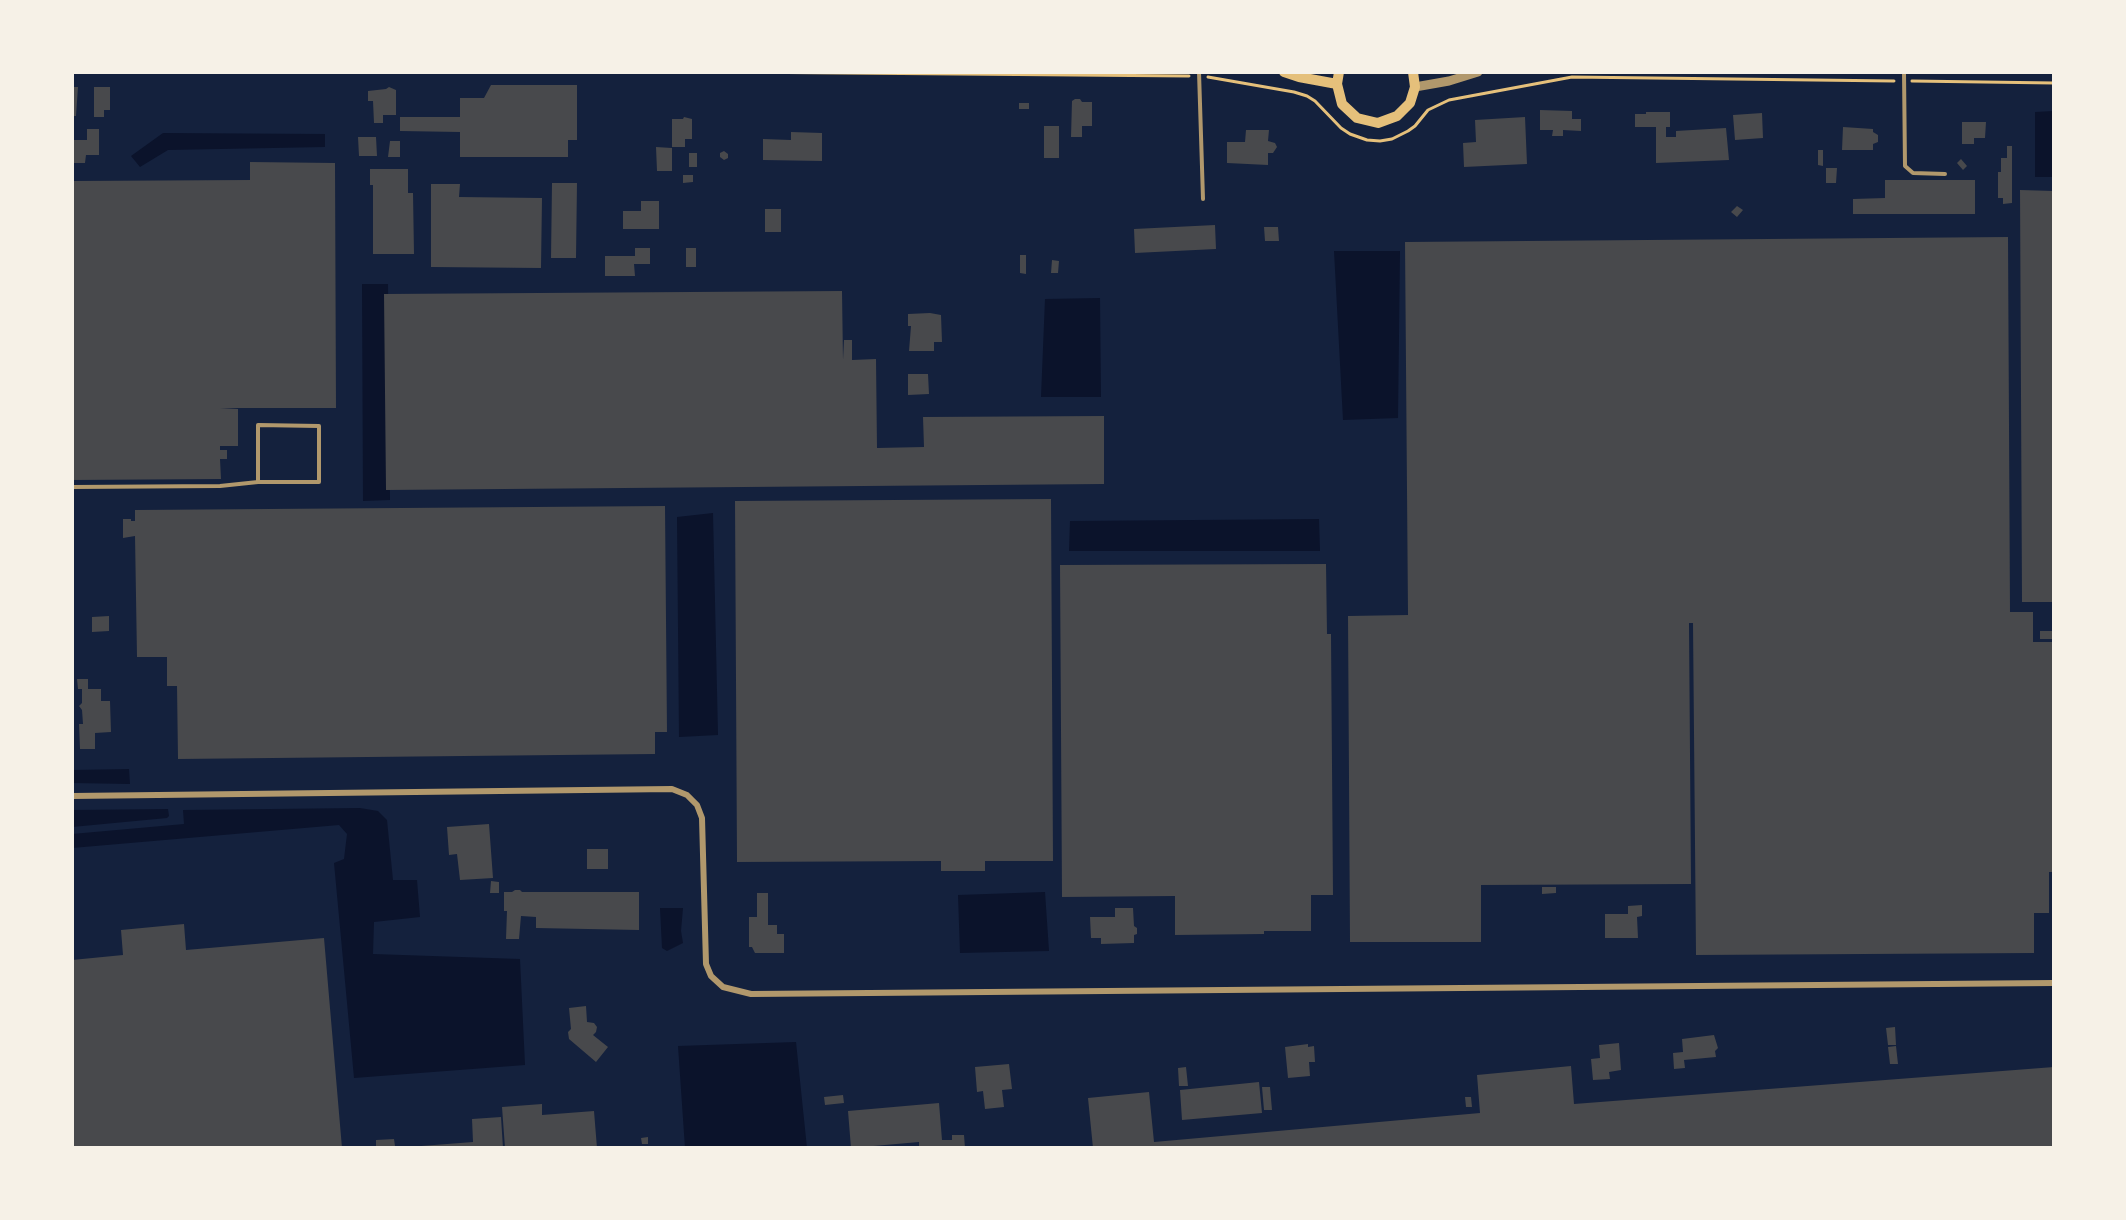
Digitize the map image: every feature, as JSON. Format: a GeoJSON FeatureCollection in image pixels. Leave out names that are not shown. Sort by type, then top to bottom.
{"type":"FeatureCollection","features":[{"type":"Feature","properties":{"kind":"main road"},"geometry":{"type":"LineString","coordinates":[[1284,72],[1337,84]]}},
{"type":"Feature","properties":{"kind":"main road"},"geometry":{"type":"LineString","coordinates":[[1339,72],[1338,94],[1349,112],[1357,118],[1378,123],[1388,121],[1404,111],[1410,103],[1415,87],[1413,72]]}},
{"type":"Feature","properties":{"kind":"street"},"geometry":{"type":"LineString","coordinates":[[1415,87],[1449,81],[1478,72]]}},
{"type":"Feature","properties":{"kind":"street"},"geometry":{"type":"LineString","coordinates":[[72,796],[672,789],[687,795],[697,805],[702,818],[706,964],[711,976],[723,987],[751,994],[2054,983]]}},
{"type":"Feature","properties":{"kind":"lane"},"geometry":{"type":"LineString","coordinates":[[1904,72],[1905,166],[1913,173],[1945,174]]}},
{"type":"Feature","properties":{"kind":"lane"},"geometry":{"type":"LineString","coordinates":[[1199,74],[1203,199]]}},
{"type":"Feature","properties":{"kind":"lane"},"geometry":{"type":"LineString","coordinates":[[72,486],[220,486],[258,482],[319,482],[319,426],[258,425],[258,482]]}},
{"type":"Feature","properties":{"kind":"path"},"geometry":{"type":"LineString","coordinates":[[729,72],[1199,74],[1307,96],[1350,134],[1367,140],[1380,141],[1392,139],[1408,131],[1428,110],[1449,100],[1572,77],[2054,83]]}},
{"type":"Feature","properties":{"kind":"water"},"geometry":{"type":"Polygon","coordinates":[[[2054,111],[2054,177],[2035,177],[2035,112],[2054,111]]]}},
{"type":"Feature","properties":{"kind":"water"},"geometry":{"type":"Polygon","coordinates":[[[163,133],[325,134],[325,147],[168,150],[140,167],[131,156],[163,133]]]}},
{"type":"Feature","properties":{"kind":"water"},"geometry":{"type":"Polygon","coordinates":[[[1334,251],[1400,251],[1398,418],[1343,420],[1334,251]]]}},
{"type":"Feature","properties":{"kind":"water"},"geometry":{"type":"Polygon","coordinates":[[[362,284],[388,284],[390,500],[363,501],[362,284]]]}},
{"type":"Feature","properties":{"kind":"water"},"geometry":{"type":"Polygon","coordinates":[[[1100,298],[1101,397],[1041,397],[1045,299],[1100,298]]]}},
{"type":"Feature","properties":{"kind":"water"},"geometry":{"type":"Polygon","coordinates":[[[713,513],[718,735],[679,737],[677,517],[713,513]]]}},
{"type":"Feature","properties":{"kind":"water"},"geometry":{"type":"Polygon","coordinates":[[[1319,519],[1320,551],[1069,551],[1070,521],[1319,519]]]}},
{"type":"Feature","properties":{"kind":"water"},"geometry":{"type":"Polygon","coordinates":[[[129,769],[130,784],[72,783],[72,770],[129,769]]]}},
{"type":"Feature","properties":{"kind":"water"},"geometry":{"type":"Polygon","coordinates":[[[360,808],[378,811],[387,820],[393,880],[417,880],[420,917],[374,922],[373,954],[520,959],[525,1065],[354,1078],[334,863],[344,859],[347,834],[339,825],[72,848],[72,834],[184,824],[183,810],[360,808]]]}},
{"type":"Feature","properties":{"kind":"water"},"geometry":{"type":"Polygon","coordinates":[[[168,809],[167,818],[72,827],[72,810],[168,809]]]}},
{"type":"Feature","properties":{"kind":"water"},"geometry":{"type":"Polygon","coordinates":[[[1045,892],[1049,951],[960,953],[958,895],[1045,892]]]}},
{"type":"Feature","properties":{"kind":"water"},"geometry":{"type":"Polygon","coordinates":[[[660,908],[683,908],[681,931],[683,943],[667,951],[662,948],[660,908]]]}},
{"type":"Feature","properties":{"kind":"water"},"geometry":{"type":"Polygon","coordinates":[[[796,1042],[807,1148],[685,1148],[678,1046],[796,1042]]]}},
{"type":"Feature","properties":{"kind":"building"},"geometry":{"type":"Polygon","coordinates":[[[491,85],[577,85],[577,140],[568,140],[568,157],[460,157],[460,132],[400,131],[400,117],[460,117],[460,98],[484,98],[491,85]]]}},
{"type":"Feature","properties":{"kind":"building"},"geometry":{"type":"Polygon","coordinates":[[[72,87],[78,87],[76,116],[72,116],[72,87]]]}},
{"type":"Feature","properties":{"kind":"building"},"geometry":{"type":"Polygon","coordinates":[[[94,87],[110,87],[110,110],[104,110],[104,117],[94,117],[94,87]]]}},
{"type":"Feature","properties":{"kind":"building"},"geometry":{"type":"Polygon","coordinates":[[[389,87],[396,90],[396,115],[383,115],[383,123],[374,123],[373,101],[368,101],[368,91],[389,87]]]}},
{"type":"Feature","properties":{"kind":"building"},"geometry":{"type":"Polygon","coordinates":[[[1075,99],[1092,102],[1092,126],[1082,126],[1082,137],[1071,137],[1072,101],[1075,99]]]}},
{"type":"Feature","properties":{"kind":"building"},"geometry":{"type":"Polygon","coordinates":[[[1019,103],[1029,103],[1029,109],[1019,109],[1019,103]]]}},
{"type":"Feature","properties":{"kind":"building"},"geometry":{"type":"Polygon","coordinates":[[[1540,110],[1572,111],[1572,119],[1581,119],[1581,131],[1563,130],[1563,136],[1552,136],[1553,130],[1540,130],[1540,110]]]}},
{"type":"Feature","properties":{"kind":"building"},"geometry":{"type":"Polygon","coordinates":[[[1646,112],[1670,112],[1670,127],[1666,127],[1666,137],[1676,137],[1676,131],[1726,128],[1729,160],[1656,163],[1656,127],[1635,127],[1635,114],[1646,114],[1646,112]]]}},
{"type":"Feature","properties":{"kind":"building"},"geometry":{"type":"Polygon","coordinates":[[[1762,113],[1763,138],[1735,140],[1733,115],[1762,113]]]}},
{"type":"Feature","properties":{"kind":"building"},"geometry":{"type":"Polygon","coordinates":[[[684,117],[692,119],[692,139],[685,139],[685,147],[672,147],[672,119],[683,119],[684,117]]]}},
{"type":"Feature","properties":{"kind":"building"},"geometry":{"type":"Polygon","coordinates":[[[1525,117],[1527,164],[1464,167],[1463,143],[1476,142],[1475,120],[1525,117]]]}},
{"type":"Feature","properties":{"kind":"building"},"geometry":{"type":"Polygon","coordinates":[[[1962,122],[1986,122],[1985,138],[1974,138],[1974,144],[1962,144],[1962,122]]]}},
{"type":"Feature","properties":{"kind":"building"},"geometry":{"type":"Polygon","coordinates":[[[1044,126],[1059,126],[1059,158],[1044,158],[1044,126]]]}},
{"type":"Feature","properties":{"kind":"building"},"geometry":{"type":"Polygon","coordinates":[[[1843,127],[1873,129],[1873,132],[1878,135],[1878,142],[1873,144],[1873,150],[1842,150],[1843,127]]]}},
{"type":"Feature","properties":{"kind":"building"},"geometry":{"type":"Polygon","coordinates":[[[87,129],[99,129],[99,155],[86,155],[85,163],[72,163],[72,140],[87,140],[87,129]]]}},
{"type":"Feature","properties":{"kind":"building"},"geometry":{"type":"Polygon","coordinates":[[[1246,130],[1269,130],[1268,141],[1275,143],[1277,147],[1273,153],[1268,153],[1268,165],[1227,163],[1227,142],[1245,142],[1246,130]]]}},
{"type":"Feature","properties":{"kind":"building"},"geometry":{"type":"Polygon","coordinates":[[[791,132],[822,133],[822,161],[763,160],[763,139],[791,140],[791,132]]]}},
{"type":"Feature","properties":{"kind":"building"},"geometry":{"type":"Polygon","coordinates":[[[358,137],[376,137],[377,156],[359,156],[358,137]]]}},
{"type":"Feature","properties":{"kind":"building"},"geometry":{"type":"Polygon","coordinates":[[[390,141],[400,141],[400,157],[388,157],[390,141]]]}},
{"type":"Feature","properties":{"kind":"building"},"geometry":{"type":"Polygon","coordinates":[[[2007,146],[2012,146],[2012,203],[2003,204],[2003,198],[1998,198],[1998,172],[2001,172],[2001,158],[2007,158],[2007,146]]]}},
{"type":"Feature","properties":{"kind":"building"},"geometry":{"type":"Polygon","coordinates":[[[656,147],[672,148],[672,171],[657,171],[656,147]]]}},
{"type":"Feature","properties":{"kind":"building"},"geometry":{"type":"Polygon","coordinates":[[[1818,150],[1823,150],[1823,166],[1818,165],[1818,150]]]}},
{"type":"Feature","properties":{"kind":"building"},"geometry":{"type":"Polygon","coordinates":[[[724,151],[728,154],[728,158],[724,160],[720,157],[720,153],[724,151]]]}},
{"type":"Feature","properties":{"kind":"building"},"geometry":{"type":"Polygon","coordinates":[[[689,153],[697,153],[697,167],[689,167],[689,153]]]}},
{"type":"Feature","properties":{"kind":"building"},"geometry":{"type":"Polygon","coordinates":[[[1961,159],[1967,166],[1963,170],[1957,163],[1961,159]]]}},
{"type":"Feature","properties":{"kind":"building"},"geometry":{"type":"Polygon","coordinates":[[[250,162],[335,163],[336,408],[220,408],[238,409],[238,446],[220,446],[220,450],[227,450],[227,459],[220,459],[221,479],[72,480],[72,181],[250,180],[250,162]]]}},
{"type":"Feature","properties":{"kind":"building"},"geometry":{"type":"Polygon","coordinates":[[[1826,168],[1837,168],[1836,183],[1826,183],[1826,168]]]}},
{"type":"Feature","properties":{"kind":"building"},"geometry":{"type":"Polygon","coordinates":[[[370,169],[408,169],[408,193],[413,193],[414,254],[373,254],[373,185],[370,185],[370,169]]]}},
{"type":"Feature","properties":{"kind":"building"},"geometry":{"type":"Polygon","coordinates":[[[683,175],[693,175],[693,182],[683,183],[683,175]]]}},
{"type":"Feature","properties":{"kind":"building"},"geometry":{"type":"Polygon","coordinates":[[[1885,180],[1975,180],[1975,214],[1853,214],[1853,199],[1885,198],[1885,180]]]}},
{"type":"Feature","properties":{"kind":"building"},"geometry":{"type":"Polygon","coordinates":[[[552,183],[577,183],[576,258],[551,258],[552,183]]]}},
{"type":"Feature","properties":{"kind":"building"},"geometry":{"type":"Polygon","coordinates":[[[431,184],[460,184],[459,197],[542,198],[541,268],[431,267],[431,184]]]}},
{"type":"Feature","properties":{"kind":"building"},"geometry":{"type":"Polygon","coordinates":[[[2020,190],[2054,191],[2054,602],[2022,602],[2020,190]]]}},
{"type":"Feature","properties":{"kind":"building"},"geometry":{"type":"Polygon","coordinates":[[[641,201],[659,201],[659,229],[623,229],[623,211],[641,211],[641,201]]]}},
{"type":"Feature","properties":{"kind":"building"},"geometry":{"type":"Polygon","coordinates":[[[1737,206],[1743,210],[1737,217],[1731,212],[1737,206]]]}},
{"type":"Feature","properties":{"kind":"building"},"geometry":{"type":"Polygon","coordinates":[[[765,209],[781,209],[781,232],[765,232],[765,209]]]}},
{"type":"Feature","properties":{"kind":"building"},"geometry":{"type":"Polygon","coordinates":[[[1215,225],[1216,249],[1135,253],[1134,229],[1215,225]]]}},
{"type":"Feature","properties":{"kind":"building"},"geometry":{"type":"Polygon","coordinates":[[[1264,227],[1278,227],[1279,241],[1265,241],[1264,227]]]}},
{"type":"Feature","properties":{"kind":"building"},"geometry":{"type":"Polygon","coordinates":[[[2008,237],[2010,612],[2033,612],[2033,642],[2054,642],[2054,872],[2049,872],[2049,913],[2034,913],[2034,953],[1696,955],[1693,623],[1689,623],[1691,884],[1481,885],[1481,942],[1350,942],[1348,616],[1408,615],[1405,242],[2008,237]]]}},
{"type":"Feature","properties":{"kind":"building"},"geometry":{"type":"Polygon","coordinates":[[[635,248],[650,248],[650,264],[634,264],[635,276],[605,276],[605,256],[635,256],[635,248]]]}},
{"type":"Feature","properties":{"kind":"building"},"geometry":{"type":"Polygon","coordinates":[[[686,248],[696,248],[696,267],[686,267],[686,248]]]}},
{"type":"Feature","properties":{"kind":"building"},"geometry":{"type":"Polygon","coordinates":[[[1020,255],[1026,255],[1026,274],[1020,273],[1020,255]]]}},
{"type":"Feature","properties":{"kind":"building"},"geometry":{"type":"Polygon","coordinates":[[[1052,260],[1059,261],[1058,273],[1051,273],[1052,260]]]}},
{"type":"Feature","properties":{"kind":"building"},"geometry":{"type":"Polygon","coordinates":[[[842,291],[843,360],[844,340],[852,340],[852,360],[876,359],[877,448],[924,447],[923,417],[1104,416],[1104,484],[386,490],[384,294],[842,291]]]}},
{"type":"Feature","properties":{"kind":"building"},"geometry":{"type":"Polygon","coordinates":[[[908,314],[941,315],[942,342],[934,342],[934,351],[909,351],[911,326],[908,326],[908,314]]]}},
{"type":"Feature","properties":{"kind":"building"},"geometry":{"type":"Polygon","coordinates":[[[908,374],[928,374],[929,394],[908,395],[908,374]]]}},
{"type":"Feature","properties":{"kind":"building"},"geometry":{"type":"Polygon","coordinates":[[[1051,499],[1053,861],[985,861],[985,871],[941,871],[941,861],[737,862],[735,501],[1051,499]]]}},
{"type":"Feature","properties":{"kind":"building"},"geometry":{"type":"Polygon","coordinates":[[[665,506],[667,732],[655,732],[655,754],[178,759],[177,686],[167,686],[167,657],[137,657],[135,536],[123,538],[123,519],[135,521],[135,510],[665,506]]]}},
{"type":"Feature","properties":{"kind":"building"},"geometry":{"type":"Polygon","coordinates":[[[1326,564],[1327,634],[1331,634],[1333,895],[1311,895],[1311,931],[1175,935],[1175,896],[1062,897],[1060,565],[1326,564]]]}},
{"type":"Feature","properties":{"kind":"building"},"geometry":{"type":"Polygon","coordinates":[[[109,616],[109,631],[92,632],[92,617],[109,616]]]}},
{"type":"Feature","properties":{"kind":"building"},"geometry":{"type":"Polygon","coordinates":[[[2040,631],[2054,631],[2054,639],[2040,639],[2040,631]]]}},
{"type":"Feature","properties":{"kind":"building"},"geometry":{"type":"Polygon","coordinates":[[[77,679],[88,679],[88,689],[101,689],[101,701],[110,701],[111,732],[95,733],[95,749],[80,749],[79,724],[83,724],[82,710],[79,706],[82,703],[82,689],[78,689],[77,679]]]}},
{"type":"Feature","properties":{"kind":"building"},"geometry":{"type":"Polygon","coordinates":[[[489,824],[493,878],[460,880],[457,854],[449,855],[447,827],[489,824]]]}},
{"type":"Feature","properties":{"kind":"building"},"geometry":{"type":"Polygon","coordinates":[[[587,849],[608,849],[608,869],[587,869],[587,849]]]}},
{"type":"Feature","properties":{"kind":"building"},"geometry":{"type":"Polygon","coordinates":[[[491,881],[499,882],[499,893],[490,893],[491,881]]]}},
{"type":"Feature","properties":{"kind":"building"},"geometry":{"type":"Polygon","coordinates":[[[1542,887],[1556,887],[1556,893],[1542,894],[1542,887]]]}},
{"type":"Feature","properties":{"kind":"building"},"geometry":{"type":"Polygon","coordinates":[[[515,890],[522,892],[639,892],[639,930],[536,928],[536,917],[521,916],[519,939],[506,939],[507,911],[504,911],[504,892],[515,890]]]}},
{"type":"Feature","properties":{"kind":"building"},"geometry":{"type":"Polygon","coordinates":[[[757,893],[768,893],[768,925],[777,925],[777,934],[784,934],[784,953],[755,953],[752,947],[749,947],[749,917],[757,917],[757,893]]]}},
{"type":"Feature","properties":{"kind":"building"},"geometry":{"type":"Polygon","coordinates":[[[1642,905],[1642,916],[1637,917],[1638,938],[1605,938],[1605,914],[1628,914],[1628,906],[1642,905]]]}},
{"type":"Feature","properties":{"kind":"building"},"geometry":{"type":"Polygon","coordinates":[[[1115,908],[1133,908],[1134,926],[1137,928],[1134,943],[1101,944],[1101,938],[1091,938],[1090,917],[1115,917],[1115,908]]]}},
{"type":"Feature","properties":{"kind":"building"},"geometry":{"type":"Polygon","coordinates":[[[184,924],[186,950],[324,938],[342,1148],[72,1148],[72,960],[123,955],[121,930],[184,924]]]}},
{"type":"Feature","properties":{"kind":"building"},"geometry":{"type":"Polygon","coordinates":[[[586,1006],[587,1022],[594,1023],[597,1027],[593,1035],[608,1047],[596,1062],[569,1039],[568,1032],[571,1029],[569,1008],[586,1006]]]}},
{"type":"Feature","properties":{"kind":"building"},"geometry":{"type":"Polygon","coordinates":[[[1895,1027],[1896,1045],[1888,1045],[1886,1028],[1895,1027]]]}},
{"type":"Feature","properties":{"kind":"building"},"geometry":{"type":"Polygon","coordinates":[[[1714,1035],[1718,1048],[1715,1051],[1716,1057],[1684,1060],[1685,1068],[1674,1069],[1673,1053],[1683,1052],[1682,1039],[1714,1035]]]}},
{"type":"Feature","properties":{"kind":"building"},"geometry":{"type":"Polygon","coordinates":[[[1619,1043],[1621,1070],[1609,1072],[1610,1079],[1593,1080],[1591,1059],[1600,1058],[1599,1045],[1619,1043]]]}},
{"type":"Feature","properties":{"kind":"building"},"geometry":{"type":"Polygon","coordinates":[[[1308,1044],[1308,1047],[1314,1046],[1315,1062],[1309,1062],[1310,1076],[1288,1078],[1285,1047],[1308,1044]]]}},
{"type":"Feature","properties":{"kind":"building"},"geometry":{"type":"Polygon","coordinates":[[[1896,1046],[1898,1064],[1890,1064],[1888,1047],[1896,1046]]]}},
{"type":"Feature","properties":{"kind":"building"},"geometry":{"type":"Polygon","coordinates":[[[1009,1064],[1012,1089],[1002,1090],[1004,1107],[985,1109],[983,1091],[977,1092],[975,1067],[1009,1064]]]}},
{"type":"Feature","properties":{"kind":"building"},"geometry":{"type":"Polygon","coordinates":[[[1571,1066],[1574,1104],[2054,1067],[2054,1148],[1093,1148],[1088,1098],[1149,1092],[1154,1142],[1480,1113],[1477,1075],[1571,1066]]]}},
{"type":"Feature","properties":{"kind":"building"},"geometry":{"type":"Polygon","coordinates":[[[1186,1067],[1188,1086],[1179,1086],[1178,1068],[1186,1067]]]}},
{"type":"Feature","properties":{"kind":"building"},"geometry":{"type":"Polygon","coordinates":[[[1259,1082],[1262,1113],[1182,1120],[1180,1090],[1259,1082]]]}},
{"type":"Feature","properties":{"kind":"building"},"geometry":{"type":"Polygon","coordinates":[[[1262,1087],[1270,1087],[1272,1110],[1264,1110],[1262,1087]]]}},
{"type":"Feature","properties":{"kind":"building"},"geometry":{"type":"Polygon","coordinates":[[[843,1095],[844,1103],[825,1105],[824,1097],[843,1095]]]}},
{"type":"Feature","properties":{"kind":"building"},"geometry":{"type":"Polygon","coordinates":[[[1465,1097],[1471,1097],[1472,1107],[1466,1107],[1465,1097]]]}},
{"type":"Feature","properties":{"kind":"building"},"geometry":{"type":"Polygon","coordinates":[[[939,1103],[942,1140],[952,1140],[952,1135],[964,1135],[965,1148],[919,1148],[919,1142],[851,1148],[848,1111],[939,1103]]]}},
{"type":"Feature","properties":{"kind":"building"},"geometry":{"type":"Polygon","coordinates":[[[542,1104],[542,1115],[594,1111],[597,1148],[505,1148],[502,1107],[542,1104]]]}},
{"type":"Feature","properties":{"kind":"building"},"geometry":{"type":"Polygon","coordinates":[[[501,1117],[503,1148],[421,1148],[421,1146],[473,1142],[472,1119],[501,1117]]]}},
{"type":"Feature","properties":{"kind":"building"},"geometry":{"type":"Polygon","coordinates":[[[648,1137],[648,1144],[642,1144],[641,1138],[648,1137]]]}},
{"type":"Feature","properties":{"kind":"building"},"geometry":{"type":"Polygon","coordinates":[[[394,1139],[395,1146],[376,1148],[376,1140],[394,1139]]]}}]}
